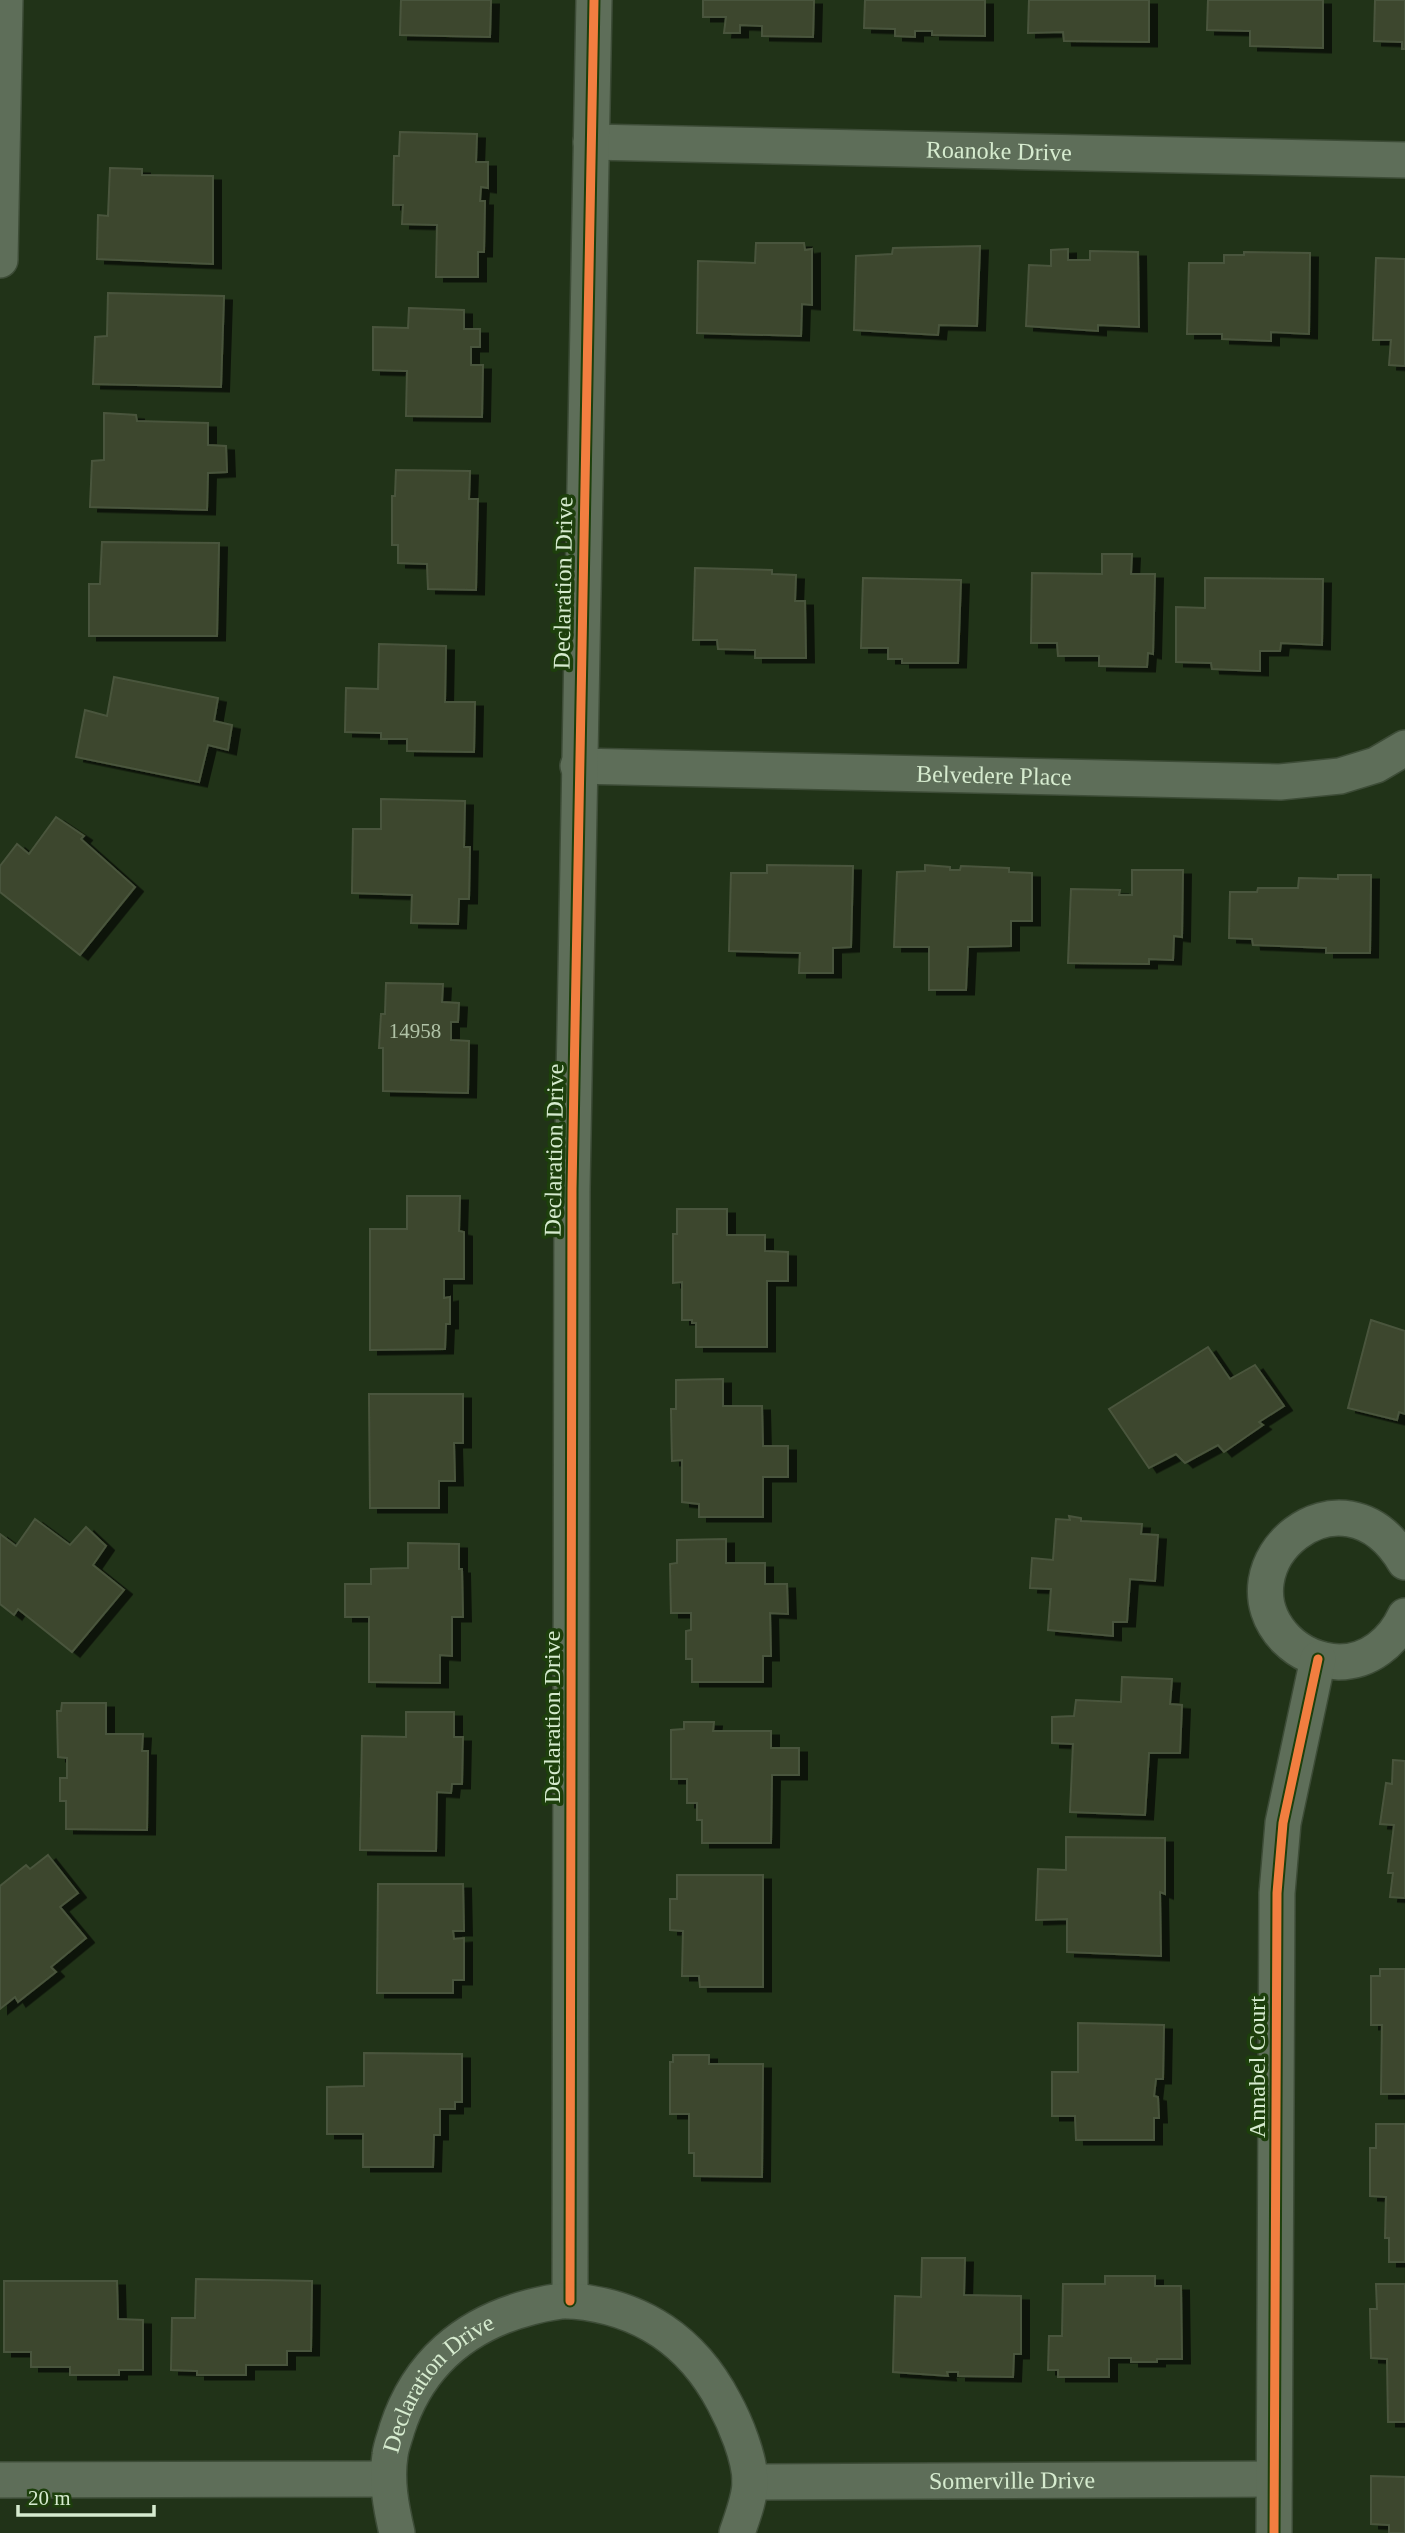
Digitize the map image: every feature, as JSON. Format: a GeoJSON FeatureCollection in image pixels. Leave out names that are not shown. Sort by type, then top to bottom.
{"type":"FeatureCollection","features":[{"type":"Feature","properties":{"kind":"street"},"geometry":{"type":"LineString","coordinates":[[0,260],[5,0]]}},
{"type":"Feature","properties":{"kind":"street","name":"Declaration Drive"},"geometry":{"type":"LineString","coordinates":[[570,2301],[572,1189],[594,0]]}},
{"type":"Feature","properties":{"kind":"street","name":"Roanoke Drive"},"geometry":{"type":"LineString","coordinates":[[592,142],[1405,160]]}},
{"type":"Feature","properties":{"kind":"street","name":"Belvedere Place"},"geometry":{"type":"LineString","coordinates":[[578,766],[1280,782],[1340,776],[1376,765],[1405,748]]}},
{"type":"Feature","properties":{"kind":"street"},"geometry":{"type":"LineString","coordinates":[[1405,1562],[1395,1545],[1376,1528],[1353,1519],[1329,1518],[1305,1526],[1285,1540],[1272,1561],[1266,1584],[1268,1608],[1278,1630],[1296,1648],[1318,1659],[1340,1662],[1363,1658],[1383,1647],[1398,1630],[1405,1616]]}},
{"type":"Feature","properties":{"kind":"street","name":"Annabel Court"},"geometry":{"type":"LineString","coordinates":[[1274,2533],[1277,1893],[1283,1823],[1318,1659]]}},
{"type":"Feature","properties":{"kind":"street","name":"Declaration Drive"},"geometry":{"type":"LineString","coordinates":[[397,2533],[388,2479],[390,2452],[408,2399],[440,2355],[465,2335],[506,2313],[537,2305],[570,2301],[627,2313],[656,2326],[682,2344],[702,2366],[730,2413],[740,2438],[750,2482],[737,2533]]}},
{"type":"Feature","properties":{"kind":"street"},"geometry":{"type":"LineString","coordinates":[[0,2480],[388,2479]]}},
{"type":"Feature","properties":{"kind":"street","name":"Somerville Drive"},"geometry":{"type":"LineString","coordinates":[[750,2482],[1273,2479]]}},
{"type":"Feature","properties":{"kind":"building"},"geometry":{"type":"Polygon","coordinates":[[[401,0],[491,0],[490,37],[400,35],[401,0]]]}},
{"type":"Feature","properties":{"kind":"building"},"geometry":{"type":"Polygon","coordinates":[[[703,0],[814,0],[813,37],[762,36],[762,26],[740,25],[740,33],[724,33],[726,17],[703,17],[703,0]]]}},
{"type":"Feature","properties":{"kind":"building"},"geometry":{"type":"Polygon","coordinates":[[[865,0],[985,0],[985,36],[932,35],[932,31],[915,31],[915,37],[895,36],[895,29],[864,28],[865,0]]]}},
{"type":"Feature","properties":{"kind":"building"},"geometry":{"type":"Polygon","coordinates":[[[1029,0],[1149,0],[1149,42],[1064,41],[1063,32],[1028,33],[1029,0]]]}},
{"type":"Feature","properties":{"kind":"building"},"geometry":{"type":"Polygon","coordinates":[[[1208,0],[1323,0],[1323,48],[1250,46],[1250,31],[1207,30],[1208,0]]]}},
{"type":"Feature","properties":{"kind":"building"},"geometry":{"type":"Polygon","coordinates":[[[1375,0],[1405,0],[1405,49],[1402,49],[1402,42],[1374,41],[1375,0]]]}},
{"type":"Feature","properties":{"kind":"building"},"geometry":{"type":"Polygon","coordinates":[[[400,132],[477,134],[476,162],[488,162],[488,188],[481,187],[480,201],[485,201],[484,252],[478,252],[478,277],[436,277],[437,225],[402,224],[403,205],[393,205],[394,156],[399,156],[400,132]]]}},
{"type":"Feature","properties":{"kind":"building"},"geometry":{"type":"Polygon","coordinates":[[[110,168],[142,169],[142,175],[213,176],[213,264],[97,259],[98,215],[108,216],[110,168]]]}},
{"type":"Feature","properties":{"kind":"building"},"geometry":{"type":"Polygon","coordinates":[[[756,243],[804,243],[805,250],[812,249],[812,305],[802,304],[801,336],[697,333],[698,261],[755,263],[756,243]]]}},
{"type":"Feature","properties":{"kind":"building"},"geometry":{"type":"Polygon","coordinates":[[[980,246],[977,326],[939,325],[938,335],[854,330],[856,256],[892,254],[893,248],[980,246]]]}},
{"type":"Feature","properties":{"kind":"building"},"geometry":{"type":"Polygon","coordinates":[[[1068,249],[1068,260],[1090,260],[1090,251],[1138,252],[1139,327],[1098,325],[1098,331],[1026,326],[1029,265],[1051,266],[1051,250],[1068,249]]]}},
{"type":"Feature","properties":{"kind":"building"},"geometry":{"type":"Polygon","coordinates":[[[1244,252],[1310,253],[1309,334],[1271,332],[1271,341],[1222,339],[1222,334],[1187,334],[1189,263],[1224,263],[1224,255],[1244,255],[1244,252]]]}},
{"type":"Feature","properties":{"kind":"building"},"geometry":{"type":"Polygon","coordinates":[[[1376,258],[1405,259],[1405,366],[1389,365],[1391,340],[1373,340],[1376,258]]]}},
{"type":"Feature","properties":{"kind":"building"},"geometry":{"type":"Polygon","coordinates":[[[108,293],[224,296],[221,387],[93,384],[95,337],[107,336],[108,293]]]}},
{"type":"Feature","properties":{"kind":"building"},"geometry":{"type":"Polygon","coordinates":[[[409,308],[464,310],[464,329],[480,329],[480,347],[471,347],[471,365],[483,365],[482,417],[406,416],[407,371],[373,370],[373,327],[408,328],[409,308]]]}},
{"type":"Feature","properties":{"kind":"building"},"geometry":{"type":"Polygon","coordinates":[[[104,413],[136,415],[137,421],[208,423],[208,445],[226,446],[227,472],[208,473],[207,510],[90,507],[92,461],[104,460],[104,413]]]}},
{"type":"Feature","properties":{"kind":"building"},"geometry":{"type":"Polygon","coordinates":[[[396,470],[470,471],[469,499],[478,499],[476,590],[428,589],[427,564],[398,563],[398,545],[392,545],[392,496],[395,496],[396,470]]]}},
{"type":"Feature","properties":{"kind":"building"},"geometry":{"type":"Polygon","coordinates":[[[102,542],[219,543],[217,636],[89,636],[89,584],[100,584],[102,542]]]}},
{"type":"Feature","properties":{"kind":"building"},"geometry":{"type":"Polygon","coordinates":[[[1102,554],[1132,554],[1131,574],[1155,574],[1153,654],[1148,653],[1147,667],[1099,666],[1099,656],[1058,656],[1057,643],[1031,643],[1032,573],[1102,574],[1102,554]]]}},
{"type":"Feature","properties":{"kind":"building"},"geometry":{"type":"Polygon","coordinates":[[[695,568],[772,570],[772,574],[796,575],[795,601],[805,601],[806,658],[755,658],[755,650],[718,649],[717,640],[693,640],[695,568]]]}},
{"type":"Feature","properties":{"kind":"building"},"geometry":{"type":"Polygon","coordinates":[[[863,578],[961,580],[958,663],[902,663],[902,659],[888,659],[888,648],[861,648],[863,578]]]}},
{"type":"Feature","properties":{"kind":"building"},"geometry":{"type":"Polygon","coordinates":[[[1205,578],[1323,579],[1322,645],[1281,643],[1280,651],[1260,651],[1260,671],[1212,669],[1211,663],[1176,662],[1176,607],[1205,608],[1205,578]]]}},
{"type":"Feature","properties":{"kind":"building"},"geometry":{"type":"Polygon","coordinates":[[[379,644],[446,646],[445,702],[475,702],[474,752],[407,751],[407,739],[381,739],[381,733],[345,732],[346,688],[378,689],[379,644]]]}},
{"type":"Feature","properties":{"kind":"building"},"geometry":{"type":"Polygon","coordinates":[[[114,677],[218,698],[214,721],[232,725],[228,750],[208,745],[199,782],[76,757],[85,710],[107,716],[114,677]]]}},
{"type":"Feature","properties":{"kind":"building"},"geometry":{"type":"Polygon","coordinates":[[[381,799],[465,801],[464,847],[470,847],[469,899],[459,899],[458,924],[411,923],[412,895],[352,893],[353,829],[381,829],[381,799]]]}},
{"type":"Feature","properties":{"kind":"building"},"geometry":{"type":"Polygon","coordinates":[[[56,817],[84,836],[81,839],[135,887],[80,955],[0,892],[0,866],[17,844],[29,854],[56,817]]]}},
{"type":"Feature","properties":{"kind":"building"},"geometry":{"type":"Polygon","coordinates":[[[767,865],[853,866],[851,947],[833,948],[833,973],[799,973],[800,953],[729,951],[731,873],[767,873],[767,865]]]}},
{"type":"Feature","properties":{"kind":"building"},"geometry":{"type":"Polygon","coordinates":[[[925,865],[950,867],[950,870],[960,870],[961,866],[1009,868],[1009,872],[1032,873],[1032,921],[1011,921],[1011,946],[968,947],[966,990],[929,990],[929,947],[894,947],[897,872],[925,871],[925,865]]]}},
{"type":"Feature","properties":{"kind":"building"},"geometry":{"type":"Polygon","coordinates":[[[1132,870],[1183,870],[1182,937],[1174,936],[1173,960],[1149,959],[1149,964],[1068,963],[1071,889],[1120,890],[1119,895],[1132,895],[1132,870]]]}},
{"type":"Feature","properties":{"kind":"building"},"geometry":{"type":"Polygon","coordinates":[[[1338,875],[1371,875],[1370,953],[1326,953],[1326,948],[1253,945],[1252,939],[1229,938],[1230,892],[1257,892],[1258,888],[1298,888],[1299,878],[1338,879],[1338,875]]]}},
{"type":"Feature","properties":{"kind":"building"},"geometry":{"type":"Polygon","coordinates":[[[386,983],[443,984],[442,1002],[459,1003],[458,1022],[451,1022],[451,1040],[469,1041],[468,1093],[383,1091],[383,1048],[379,1048],[381,1014],[385,1014],[386,983]]]}},
{"type":"Feature","properties":{"kind":"building"},"geometry":{"type":"Polygon","coordinates":[[[407,1196],[460,1196],[459,1231],[464,1232],[464,1279],[444,1279],[444,1298],[450,1297],[450,1324],[446,1324],[445,1349],[370,1350],[370,1229],[407,1229],[407,1196]]]}},
{"type":"Feature","properties":{"kind":"building"},"geometry":{"type":"Polygon","coordinates":[[[677,1209],[727,1209],[727,1235],[765,1235],[765,1251],[788,1252],[788,1281],[767,1281],[767,1347],[696,1347],[696,1323],[682,1320],[682,1282],[673,1283],[673,1234],[677,1234],[677,1209]]]}},
{"type":"Feature","properties":{"kind":"building"},"geometry":{"type":"Polygon","coordinates":[[[1371,1320],[1405,1331],[1405,1414],[1399,1412],[1397,1420],[1348,1408],[1371,1320]]]}},
{"type":"Feature","properties":{"kind":"building"},"geometry":{"type":"Polygon","coordinates":[[[1208,1347],[1230,1379],[1255,1365],[1284,1406],[1259,1422],[1263,1425],[1224,1452],[1218,1445],[1185,1463],[1176,1454],[1149,1468],[1109,1409],[1208,1347]]]}},
{"type":"Feature","properties":{"kind":"building"},"geometry":{"type":"Polygon","coordinates":[[[723,1379],[723,1406],[762,1406],[763,1446],[788,1446],[788,1477],[763,1477],[763,1517],[699,1517],[699,1504],[682,1502],[682,1460],[672,1461],[671,1409],[676,1409],[676,1380],[723,1379]]]}},
{"type":"Feature","properties":{"kind":"building"},"geometry":{"type":"Polygon","coordinates":[[[369,1394],[463,1394],[463,1443],[454,1443],[455,1481],[439,1481],[439,1508],[370,1508],[369,1394]]]}},
{"type":"Feature","properties":{"kind":"building"},"geometry":{"type":"Polygon","coordinates":[[[1069,1516],[1081,1518],[1081,1521],[1142,1524],[1141,1534],[1158,1535],[1155,1581],[1130,1579],[1127,1622],[1113,1622],[1113,1636],[1048,1630],[1051,1589],[1030,1588],[1032,1558],[1053,1560],[1056,1519],[1070,1520],[1069,1516]]]}},
{"type":"Feature","properties":{"kind":"building"},"geometry":{"type":"Polygon","coordinates":[[[35,1519],[70,1545],[86,1527],[106,1546],[93,1565],[124,1590],[72,1652],[18,1609],[14,1615],[0,1604],[0,1534],[16,1546],[35,1519]]]}},
{"type":"Feature","properties":{"kind":"building"},"geometry":{"type":"Polygon","coordinates":[[[726,1539],[726,1563],[765,1563],[765,1584],[787,1584],[788,1614],[770,1613],[771,1656],[763,1656],[763,1682],[692,1682],[692,1659],[686,1659],[686,1631],[691,1630],[691,1613],[671,1613],[670,1564],[677,1563],[677,1540],[726,1539]]]}},
{"type":"Feature","properties":{"kind":"building"},"geometry":{"type":"Polygon","coordinates":[[[408,1543],[459,1544],[463,1617],[452,1617],[452,1656],[440,1655],[440,1683],[369,1682],[369,1617],[345,1617],[345,1584],[371,1584],[371,1569],[408,1568],[408,1543]]]}},
{"type":"Feature","properties":{"kind":"building"},"geometry":{"type":"Polygon","coordinates":[[[1122,1677],[1172,1679],[1170,1704],[1182,1705],[1180,1753],[1149,1753],[1145,1815],[1070,1812],[1073,1744],[1052,1743],[1052,1717],[1074,1716],[1076,1700],[1121,1702],[1122,1677]]]}},
{"type":"Feature","properties":{"kind":"building"},"geometry":{"type":"Polygon","coordinates":[[[62,1703],[106,1703],[106,1734],[143,1734],[142,1751],[148,1751],[147,1830],[66,1829],[66,1801],[60,1801],[60,1778],[67,1778],[67,1758],[58,1757],[57,1711],[61,1711],[62,1703]]]}},
{"type":"Feature","properties":{"kind":"building"},"geometry":{"type":"Polygon","coordinates":[[[406,1712],[454,1712],[454,1737],[463,1737],[462,1784],[452,1784],[451,1793],[437,1792],[436,1851],[360,1850],[362,1736],[406,1737],[406,1712]]]}},
{"type":"Feature","properties":{"kind":"building"},"geometry":{"type":"Polygon","coordinates":[[[684,1722],[714,1722],[713,1731],[771,1731],[771,1748],[799,1748],[799,1775],[772,1775],[771,1843],[702,1843],[702,1820],[697,1820],[697,1803],[687,1803],[687,1779],[671,1779],[671,1730],[684,1729],[684,1722]]]}},
{"type":"Feature","properties":{"kind":"building"},"geometry":{"type":"Polygon","coordinates":[[[1393,1760],[1405,1761],[1405,1898],[1390,1897],[1393,1873],[1388,1873],[1394,1825],[1380,1824],[1386,1783],[1392,1784],[1393,1760]]]}},
{"type":"Feature","properties":{"kind":"building"},"geometry":{"type":"Polygon","coordinates":[[[1066,1837],[1165,1838],[1165,1894],[1160,1892],[1161,1956],[1067,1952],[1067,1919],[1036,1920],[1038,1869],[1066,1870],[1066,1837]]]}},
{"type":"Feature","properties":{"kind":"building"},"geometry":{"type":"Polygon","coordinates":[[[48,1855],[78,1893],[60,1907],[86,1938],[51,1967],[56,1972],[18,2002],[15,1997],[0,2009],[0,1886],[26,1865],[30,1869],[48,1855]]]}},
{"type":"Feature","properties":{"kind":"building"},"geometry":{"type":"Polygon","coordinates":[[[677,1875],[763,1875],[763,1987],[700,1987],[699,1976],[682,1976],[683,1931],[670,1930],[670,1899],[677,1899],[677,1875]]]}},
{"type":"Feature","properties":{"kind":"building"},"geometry":{"type":"Polygon","coordinates":[[[378,1884],[463,1884],[464,1931],[453,1931],[454,1939],[464,1938],[464,1980],[453,1980],[453,1993],[377,1993],[378,1884]]]}},
{"type":"Feature","properties":{"kind":"building"},"geometry":{"type":"Polygon","coordinates":[[[1380,1969],[1405,1969],[1405,2094],[1381,2094],[1382,2025],[1371,2025],[1371,1976],[1380,1976],[1380,1969]]]}},
{"type":"Feature","properties":{"kind":"building"},"geometry":{"type":"Polygon","coordinates":[[[1078,2023],[1164,2025],[1163,2079],[1156,2079],[1154,2096],[1158,2097],[1159,2118],[1154,2118],[1154,2140],[1076,2140],[1075,2116],[1052,2116],[1052,2072],[1078,2072],[1078,2023]]]}},
{"type":"Feature","properties":{"kind":"building"},"geometry":{"type":"Polygon","coordinates":[[[364,2053],[462,2054],[462,2102],[455,2102],[455,2109],[440,2109],[440,2135],[434,2135],[433,2167],[363,2167],[363,2134],[327,2134],[327,2087],[364,2086],[364,2053]]]}},
{"type":"Feature","properties":{"kind":"building"},"geometry":{"type":"Polygon","coordinates":[[[673,2055],[709,2055],[709,2064],[763,2064],[762,2177],[694,2176],[694,2153],[689,2153],[689,2114],[670,2114],[670,2062],[673,2062],[673,2055]]]}},
{"type":"Feature","properties":{"kind":"building"},"geometry":{"type":"Polygon","coordinates":[[[1376,2124],[1405,2124],[1405,2262],[1389,2262],[1389,2238],[1385,2238],[1386,2197],[1370,2196],[1370,2148],[1376,2148],[1376,2124]]]}},
{"type":"Feature","properties":{"kind":"building"},"geometry":{"type":"Polygon","coordinates":[[[922,2258],[965,2258],[964,2295],[1021,2296],[1021,2354],[1014,2354],[1013,2377],[958,2376],[958,2372],[947,2372],[948,2376],[893,2372],[895,2296],[921,2297],[922,2258]]]}},
{"type":"Feature","properties":{"kind":"building"},"geometry":{"type":"Polygon","coordinates":[[[1105,2276],[1155,2276],[1155,2286],[1181,2286],[1182,2359],[1131,2362],[1131,2358],[1109,2358],[1109,2377],[1058,2377],[1058,2370],[1048,2370],[1049,2336],[1062,2336],[1063,2284],[1105,2284],[1105,2276]]]}},
{"type":"Feature","properties":{"kind":"building"},"geometry":{"type":"Polygon","coordinates":[[[196,2279],[312,2281],[311,2351],[287,2351],[287,2365],[246,2365],[246,2375],[197,2375],[197,2371],[171,2370],[172,2318],[195,2318],[196,2279]]]}},
{"type":"Feature","properties":{"kind":"building"},"geometry":{"type":"Polygon","coordinates":[[[4,2281],[117,2281],[118,2319],[143,2320],[143,2370],[119,2370],[119,2375],[70,2375],[70,2367],[31,2367],[31,2352],[4,2352],[4,2281]]]}},
{"type":"Feature","properties":{"kind":"building"},"geometry":{"type":"Polygon","coordinates":[[[1376,2284],[1405,2284],[1405,2422],[1388,2422],[1387,2359],[1371,2358],[1370,2309],[1377,2309],[1376,2284]]]}},
{"type":"Feature","properties":{"kind":"building"},"geometry":{"type":"Polygon","coordinates":[[[1371,2476],[1405,2477],[1405,2533],[1389,2533],[1389,2525],[1371,2524],[1371,2476]]]}},
{"type":"Feature","properties":{"kind":"cycle path"},"geometry":{"type":"LineString","coordinates":[[570,2301],[572,1189],[594,0]]}},
{"type":"Feature","properties":{"kind":"cycle path"},"geometry":{"type":"LineString","coordinates":[[1274,2533],[1277,1893],[1283,1823],[1318,1659]]}}]}
